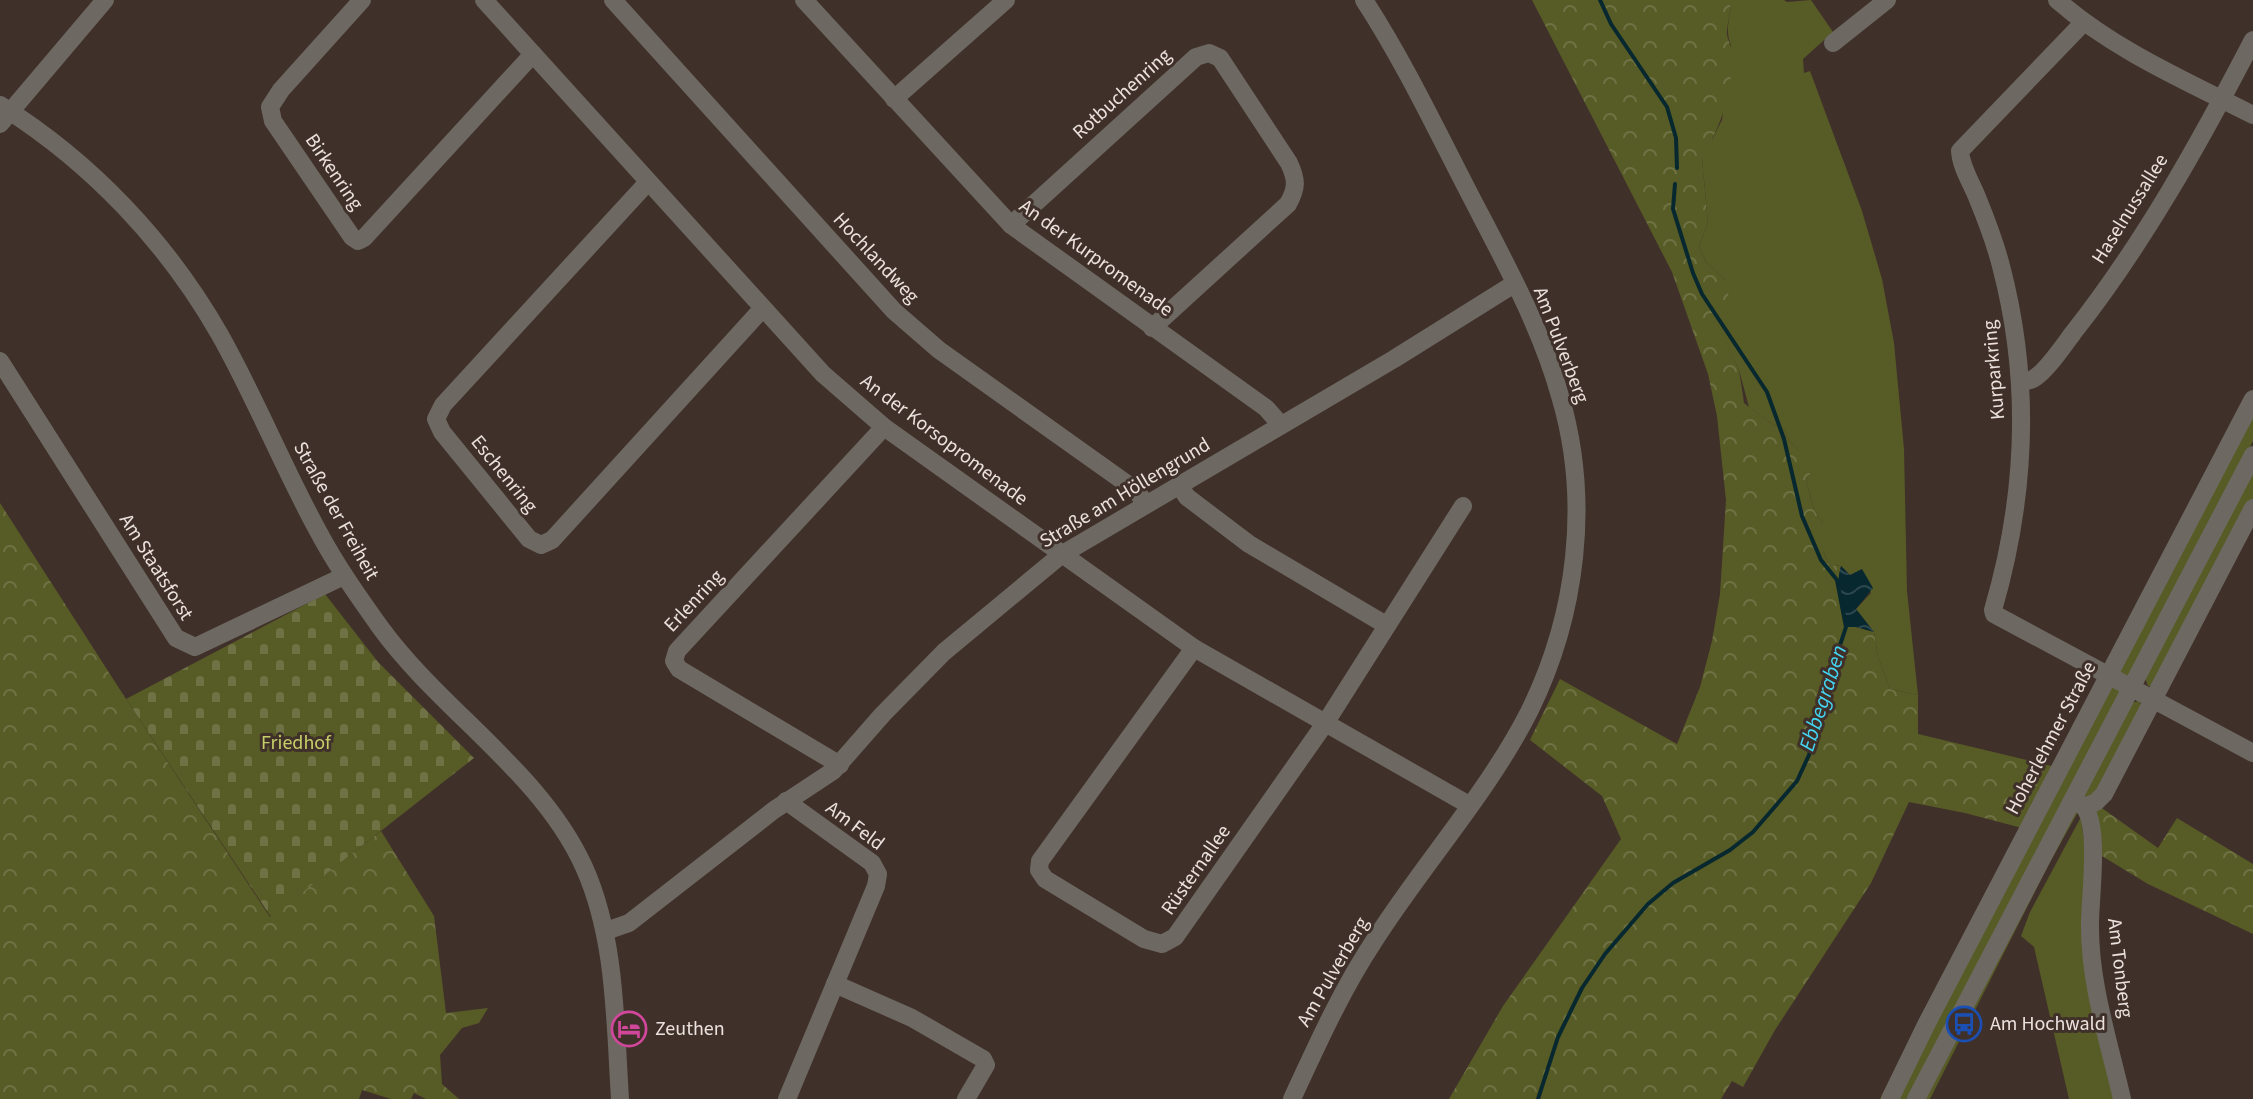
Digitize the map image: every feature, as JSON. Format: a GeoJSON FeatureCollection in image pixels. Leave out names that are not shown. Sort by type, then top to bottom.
{"type":"FeatureCollection","features":[{"type":"Feature","properties":{"kind":"street"},"geometry":{"type":"LineString","coordinates":[[4,114],[105,0]]}},
{"type":"Feature","properties":{"kind":"street","name":"Birkenring"},"geometry":{"type":"LineString","coordinates":[[362,0],[281,90],[270,107],[273,121],[352,237],[358,241],[533,54]]}},
{"type":"Feature","properties":{"kind":"street","name":"An der Korsopromenade"},"geometry":{"type":"LineString","coordinates":[[484,0],[762,309],[828,379],[884,427],[1194,648],[1469,805]]}},
{"type":"Feature","properties":{"kind":"street","name":"Hochlandweg"},"geometry":{"type":"LineString","coordinates":[[613,0],[894,311],[939,350],[1137,491],[1145,504]]}},
{"type":"Feature","properties":{"kind":"street","name":"An der Kurpromenade"},"geometry":{"type":"LineString","coordinates":[[804,0],[1011,225],[1266,408],[1281,425]]}},
{"type":"Feature","properties":{"kind":"street"},"geometry":{"type":"LineString","coordinates":[[894,99],[1006,0]]}},
{"type":"Feature","properties":{"kind":"street","name":"Am Pulverberg"},"geometry":{"type":"LineString","coordinates":[[1292,1099],[1328,1022],[1373,942],[1514,739],[1547,671],[1568,598],[1576,539],[1576,477],[1568,425],[1554,375],[1514,284],[1430,117],[1364,0]]}},
{"type":"Feature","properties":{"kind":"street"},"geometry":{"type":"LineString","coordinates":[[1833,43],[1887,0]]}},
{"type":"Feature","properties":{"kind":"street"},"geometry":{"type":"LineString","coordinates":[[2057,0],[2084,22],[2143,58],[2253,115]]}},
{"type":"Feature","properties":{"kind":"street","name":"Kurparkring"},"geometry":{"type":"LineString","coordinates":[[2084,22],[1960,151],[2001,266],[2021,382],[2018,487],[2013,532],[1994,614],[2253,753]]}},
{"type":"Feature","properties":{"kind":"street","name":"Haselnussallee"},"geometry":{"type":"LineString","coordinates":[[2021,382],[2034,379],[2049,363],[2100,299],[2136,246],[2253,40]]}},
{"type":"Feature","properties":{"kind":"street","name":"Rotbuchenring"},"geometry":{"type":"LineString","coordinates":[[1011,225],[1196,57],[1209,53],[1220,58],[1289,163],[1297,179],[1295,192],[1288,204],[1152,328]]}},
{"type":"Feature","properties":{"kind":"street","name":"Straße der Freiheit"},"geometry":{"type":"LineString","coordinates":[[4,114],[59,147],[140,223],[181,276],[223,340],[316,527],[344,576],[405,659],[499,755],[556,819],[583,865],[606,931],[620,1099]]}},
{"type":"Feature","properties":{"kind":"street","name":"Eschenring"},"geometry":{"type":"LineString","coordinates":[[648,182],[443,405],[436,419],[442,432],[529,539],[541,545],[552,540],[762,309]]}},
{"type":"Feature","properties":{"kind":"street","name":"Straße am Höllengrund"},"geometry":{"type":"LineString","coordinates":[[606,931],[629,923],[786,801],[840,765],[883,714],[944,652],[1061,555],[1514,284]]}},
{"type":"Feature","properties":{"kind":"street","name":"Am Staatsforst"},"geometry":{"type":"LineString","coordinates":[[0,361],[176,638],[195,647],[344,576]]}},
{"type":"Feature","properties":{"kind":"street","name":"Hoherlehmer Straße"},"geometry":{"type":"LineString","coordinates":[[1890,1099],[1921,1033],[2253,399]]}},
{"type":"Feature","properties":{"kind":"street","name":"Erlenring"},"geometry":{"type":"LineString","coordinates":[[840,765],[679,669],[674,661],[677,651],[884,427]]}},
{"type":"Feature","properties":{"kind":"street"},"geometry":{"type":"LineString","coordinates":[[1916,1099],[2078,804],[2131,688],[2253,455]]}},
{"type":"Feature","properties":{"kind":"street"},"geometry":{"type":"LineString","coordinates":[[1179,485],[1193,502],[1249,544],[1386,625]]}},
{"type":"Feature","properties":{"kind":"street","name":"Rüsternallee"},"geometry":{"type":"LineString","coordinates":[[1194,648],[1040,861],[1039,870],[1045,879],[1144,939],[1162,944],[1175,937],[1326,722],[1463,506]]}},
{"type":"Feature","properties":{"kind":"street"},"geometry":{"type":"LineString","coordinates":[[2078,804],[2096,802],[2104,794],[2253,508]]}},
{"type":"Feature","properties":{"kind":"street","name":"Am Feld"},"geometry":{"type":"LineString","coordinates":[[786,801],[872,863],[878,874],[876,886],[787,1099]]}},
{"type":"Feature","properties":{"kind":"street","name":"Am Tonberg"},"geometry":{"type":"LineString","coordinates":[[2078,804],[2090,820],[2093,970],[2122,1099]]}},
{"type":"Feature","properties":{"kind":"street"},"geometry":{"type":"LineString","coordinates":[[835,984],[912,1018],[983,1059],[986,1065],[966,1099]]}},
{"type":"Feature","properties":{"kind":"green space"},"geometry":{"type":"Polygon","coordinates":[[[1532,0],[1731,0],[1727,33],[1732,60],[1730,83],[1725,107],[1712,139],[1714,146],[1702,159],[1708,223],[1699,246],[1706,262],[1726,281],[1731,311],[1715,318],[1739,370],[1744,403],[1784,429],[1789,441],[1816,466],[1806,479],[1814,510],[1823,524],[1823,551],[1829,565],[1841,566],[1838,589],[1846,627],[1874,632],[1878,657],[1890,689],[1918,695],[1918,734],[2056,767],[2022,828],[1909,802],[1871,883],[1775,1030],[1743,1087],[1732,1081],[1721,1099],[1449,1099],[1503,1006],[1621,839],[1602,796],[1530,740],[1560,679],[1677,744],[1700,687],[1720,594],[1726,500],[1717,416],[1708,374],[1672,272],[1532,0]]]}},
{"type":"Feature","properties":{"kind":"green space"},"geometry":{"type":"Polygon","coordinates":[[[1731,0],[1811,0],[1833,32],[1803,59],[1804,73],[1810,71],[1862,211],[1882,279],[1894,343],[1904,449],[1907,591],[1918,695],[1890,689],[1878,657],[1874,632],[1856,609],[1871,593],[1861,570],[1850,575],[1841,566],[1829,565],[1823,551],[1823,524],[1814,510],[1806,479],[1815,466],[1789,441],[1784,429],[1749,407],[1739,370],[1714,318],[1726,281],[1706,262],[1699,246],[1708,223],[1702,159],[1722,120],[1731,45],[1728,28],[1731,0]]]}},
{"type":"Feature","properties":{"kind":"green space"},"geometry":{"type":"Polygon","coordinates":[[[2253,416],[2253,441],[2115,701],[2078,812],[1930,1099],[1880,1099],[2022,828],[2253,416]]]}},
{"type":"Feature","properties":{"kind":"green space"},"geometry":{"type":"Polygon","coordinates":[[[2253,471],[2253,500],[2151,686],[2148,686],[2145,678],[2253,471]]]}},
{"type":"Feature","properties":{"kind":"green space"},"geometry":{"type":"Polygon","coordinates":[[[0,503],[270,917],[381,831],[434,916],[446,1013],[488,1008],[479,1023],[462,1028],[440,1055],[442,1084],[459,1099],[426,1099],[414,1093],[411,1099],[391,1099],[362,1090],[359,1099],[0,1099],[0,503]]]}},
{"type":"Feature","properties":{"kind":"green space","name":"Friedhof"},"geometry":{"type":"Polygon","coordinates":[[[325,594],[378,662],[474,758],[271,917],[126,699],[325,594]]]}},
{"type":"Feature","properties":{"kind":"green space"},"geometry":{"type":"Polygon","coordinates":[[[2138,701],[2143,706],[2095,797],[2081,797],[2132,703],[2138,701]]]}},
{"type":"Feature","properties":{"kind":"green space"},"geometry":{"type":"Polygon","coordinates":[[[2099,806],[2158,848],[2177,818],[2253,864],[2253,934],[2148,884],[2102,856],[2095,812],[2099,806]]]}},
{"type":"Feature","properties":{"kind":"green space"},"geometry":{"type":"Polygon","coordinates":[[[2081,817],[2117,1099],[2069,1099],[2034,947],[2021,936],[2030,912],[2081,817]]]}},
{"type":"Feature","properties":{"kind":"water"},"geometry":{"type":"Polygon","coordinates":[[[1841,566],[1850,575],[1862,569],[1873,588],[1856,609],[1874,632],[1846,627],[1838,589],[1841,566]]]}},
{"type":"Feature","properties":{"kind":"waterway","name":"Ebbegraben"},"geometry":{"type":"LineString","coordinates":[[1600,0],[1611,24],[1667,107],[1676,138],[1677,168]]}},
{"type":"Feature","properties":{"kind":"waterway","name":"Ebbegraben"},"geometry":{"type":"LineString","coordinates":[[1538,1099],[1558,1037],[1582,988],[1605,954],[1648,904],[1673,883],[1730,850],[1753,832],[1797,781],[1809,755],[1823,697],[1846,627],[1837,580],[1821,560],[1802,516],[1784,439],[1767,392],[1702,294],[1693,273],[1673,209],[1675,184]]}},
{"type":"Feature","properties":{"kind":"place","name":"Am Hochwald"},"geometry":{"type":"Point","coordinates":[1964,1024]}},
{"type":"Feature","properties":{"kind":"place","name":"Zeuthen"},"geometry":{"type":"Point","coordinates":[629,1029]}}]}
